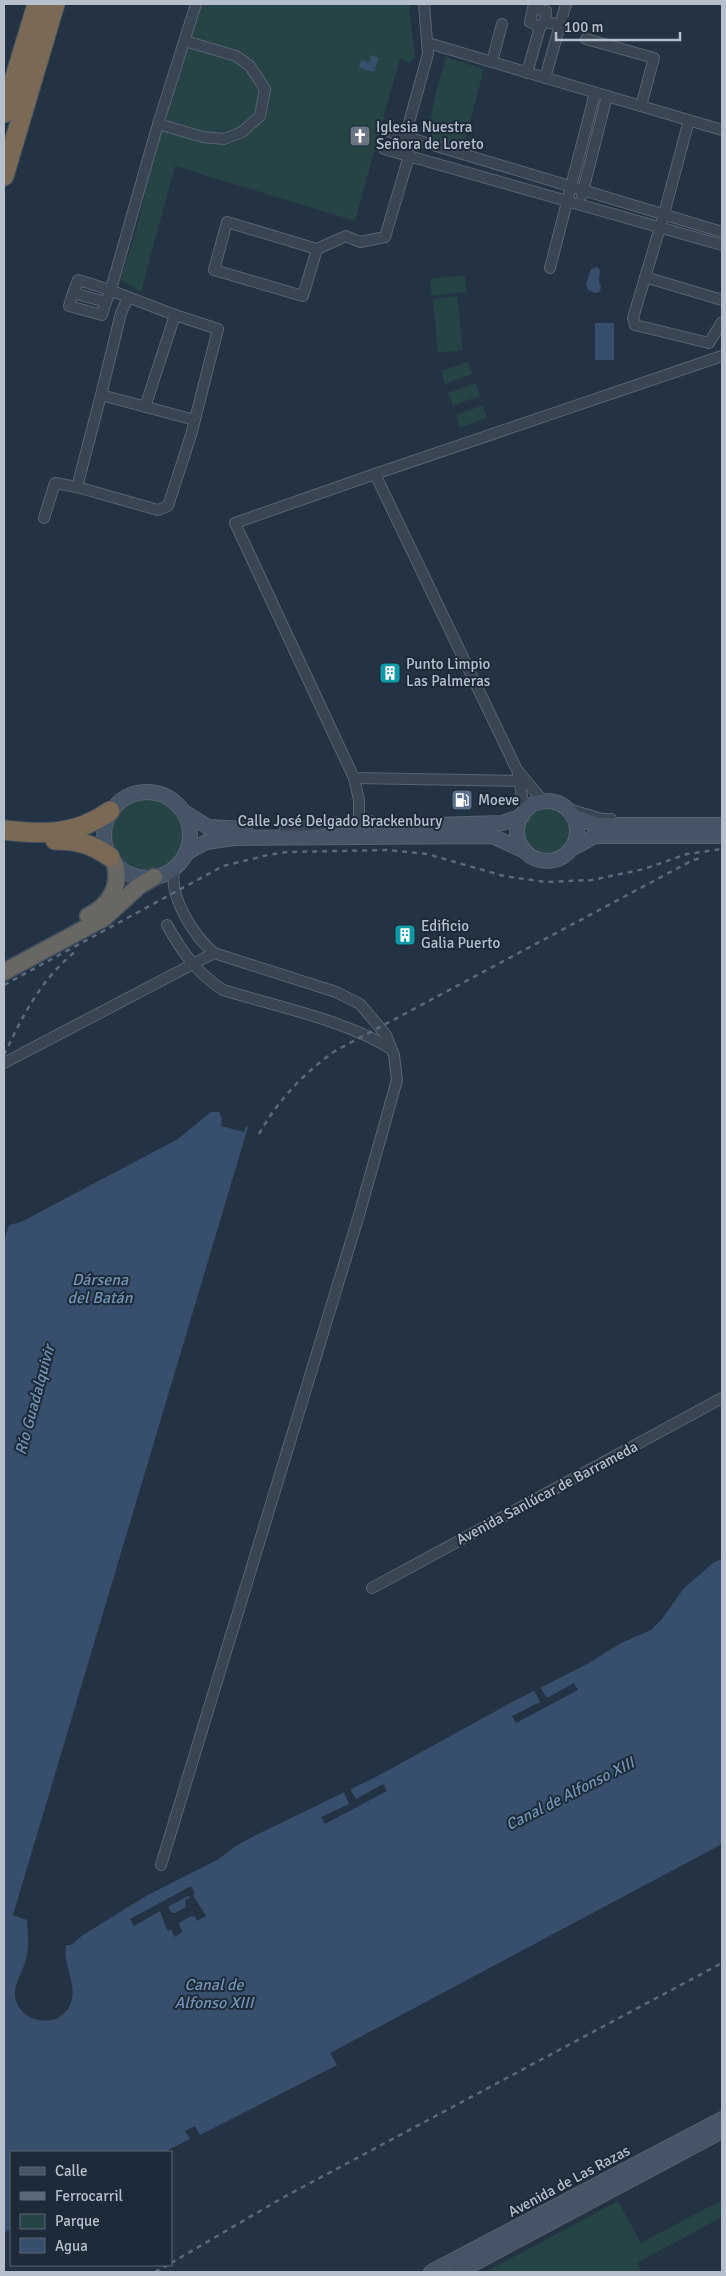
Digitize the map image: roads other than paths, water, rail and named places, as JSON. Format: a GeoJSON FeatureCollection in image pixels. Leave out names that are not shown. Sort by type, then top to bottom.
{"type":"FeatureCollection","features":[{"type":"Feature","properties":{"kind":"highway"},"geometry":{"type":"LineString","coordinates":[[4,113],[37,4]]}},
{"type":"Feature","properties":{"kind":"highway"},"geometry":{"type":"LineString","coordinates":[[4,176],[55,4]]}},
{"type":"Feature","properties":{"kind":"highway"},"geometry":{"type":"LineString","coordinates":[[5,836],[62,832],[84,827],[110,811]]}},
{"type":"Feature","properties":{"kind":"highway"},"geometry":{"type":"LineString","coordinates":[[4,960],[97,912],[107,902],[117,884],[117,873],[112,860],[96,847],[72,840],[5,836]]}},
{"type":"Feature","properties":{"kind":"highway"},"geometry":{"type":"LineString","coordinates":[[4,972],[104,918],[139,886],[154,877]]}},
{"type":"Feature","properties":{"kind":"main road"},"geometry":{"type":"LineString","coordinates":[[147,791],[156,792],[172,799],[184,812],[190,828],[189,845],[186,853],[174,869],[154,877],[134,876],[112,860],[105,844],[104,830],[110,811],[116,804],[130,795],[147,791]]}},
{"type":"Feature","properties":{"kind":"main road"},"geometry":{"type":"LineString","coordinates":[[722,825],[596,825],[557,803],[544,802],[531,806],[524,813],[518,826],[518,836],[525,851],[539,860],[550,861],[561,858],[572,849],[595,836],[722,836]]}},
{"type":"Feature","properties":{"kind":"main road","name":"Calle José Delgado Brackenbury"},"geometry":{"type":"LineString","coordinates":[[184,812],[208,827],[236,829],[502,823],[524,813]]}},
{"type":"Feature","properties":{"kind":"main road"},"geometry":{"type":"LineString","coordinates":[[570,812],[577,833],[572,849]]}},
{"type":"Feature","properties":{"kind":"main road","name":"Calle José Delgado Brackenbury"},"geometry":{"type":"LineString","coordinates":[[186,853],[206,842],[234,838],[492,836],[525,851]]}},
{"type":"Feature","properties":{"kind":"main road","name":"Avenida de Las Razas"},"geometry":{"type":"LineString","coordinates":[[431,2272],[722,2119]]}},
{"type":"Feature","properties":{"kind":"main road","name":"Avenida de Las Razas"},"geometry":{"type":"LineString","coordinates":[[458,2272],[722,2131]]}},
{"type":"Feature","properties":{"kind":"street"},"geometry":{"type":"LineString","coordinates":[[102,315],[158,124],[196,4]]}},
{"type":"Feature","properties":{"kind":"street"},"geometry":{"type":"LineString","coordinates":[[317,248],[303,296],[214,270],[227,222],[317,248],[346,236],[360,242],[385,237],[409,156],[405,137],[428,54],[424,4]]}},
{"type":"Feature","properties":{"kind":"street"},"geometry":{"type":"LineString","coordinates":[[545,78],[566,4]]}},
{"type":"Feature","properties":{"kind":"street"},"geometry":{"type":"LineString","coordinates":[[492,62],[502,24]]}},
{"type":"Feature","properties":{"kind":"street"},"geometry":{"type":"LineString","coordinates":[[527,73],[543,24],[561,25]]}},
{"type":"Feature","properties":{"kind":"street"},"geometry":{"type":"LineString","coordinates":[[586,39],[654,58],[641,106]]}},
{"type":"Feature","properties":{"kind":"street"},"geometry":{"type":"LineString","coordinates":[[158,124],[203,137],[224,139],[242,132],[260,116],[264,88],[250,66],[236,56],[185,41]]}},
{"type":"Feature","properties":{"kind":"street"},"geometry":{"type":"LineString","coordinates":[[428,44],[722,130]]}},
{"type":"Feature","properties":{"kind":"street"},"geometry":{"type":"LineString","coordinates":[[550,268],[569,201],[595,92]]}},
{"type":"Feature","properties":{"kind":"street"},"geometry":{"type":"LineString","coordinates":[[580,204],[607,96]]}},
{"type":"Feature","properties":{"kind":"street"},"geometry":{"type":"LineString","coordinates":[[689,120],[664,214],[633,318],[635,324],[709,343],[722,322]]}},
{"type":"Feature","properties":{"kind":"street"},"geometry":{"type":"LineString","coordinates":[[390,132],[722,232]]}},
{"type":"Feature","properties":{"kind":"street"},"geometry":{"type":"LineString","coordinates":[[384,149],[722,245]]}},
{"type":"Feature","properties":{"kind":"street"},"geometry":{"type":"LineString","coordinates":[[645,277],[722,300]]}},
{"type":"Feature","properties":{"kind":"street"},"geometry":{"type":"LineString","coordinates":[[44,518],[55,483],[158,510],[168,506],[195,420],[218,329],[128,298],[110,289],[78,280],[69,306],[102,315],[121,313]]}},
{"type":"Feature","properties":{"kind":"street"},"geometry":{"type":"LineString","coordinates":[[73,293],[106,302]]}},
{"type":"Feature","properties":{"kind":"street"},"geometry":{"type":"LineString","coordinates":[[76,487],[121,313],[128,298]]}},
{"type":"Feature","properties":{"kind":"street"},"geometry":{"type":"LineString","coordinates":[[145,407],[175,315]]}},
{"type":"Feature","properties":{"kind":"street"},"geometry":{"type":"LineString","coordinates":[[359,821],[359,800],[354,778],[235,523],[722,356]]}},
{"type":"Feature","properties":{"kind":"street"},"geometry":{"type":"LineString","coordinates":[[101,395],[195,420]]}},
{"type":"Feature","properties":{"kind":"street"},"geometry":{"type":"LineString","coordinates":[[376,474],[517,770],[544,802]]}},
{"type":"Feature","properties":{"kind":"street"},"geometry":{"type":"LineString","coordinates":[[285,829],[333,822],[476,819],[524,813],[517,770]]}},
{"type":"Feature","properties":{"kind":"street"},"geometry":{"type":"LineString","coordinates":[[354,778],[519,782]]}},
{"type":"Feature","properties":{"kind":"street"},"geometry":{"type":"LineString","coordinates":[[570,812],[602,819],[722,818]]}},
{"type":"Feature","properties":{"kind":"street"},"geometry":{"type":"LineString","coordinates":[[161,1866],[394,1093],[397,1068],[394,1055],[380,1027],[360,1004],[348,997],[214,953],[199,938],[174,893],[172,881],[174,869]]}},
{"type":"Feature","properties":{"kind":"street"},"geometry":{"type":"LineString","coordinates":[[167,925],[192,965],[206,979],[223,990],[343,1027],[370,1037],[390,1048]]}},
{"type":"Feature","properties":{"kind":"street"},"geometry":{"type":"LineString","coordinates":[[4,1063],[214,953]]}},
{"type":"Feature","properties":{"kind":"street","name":"Avenida Sanlúcar de Barrameda"},"geometry":{"type":"LineString","coordinates":[[372,1588],[722,1398]]}},
{"type":"Feature","properties":{"kind":"water"},"geometry":{"type":"Polygon","coordinates":[[[371,55],[379,58],[374,72],[359,68],[361,60],[369,63],[371,55]]]}},
{"type":"Feature","properties":{"kind":"water"},"geometry":{"type":"Polygon","coordinates":[[[597,267],[600,270],[599,281],[601,288],[599,292],[595,293],[588,290],[586,284],[591,269],[597,267]]]}},
{"type":"Feature","properties":{"kind":"water"},"geometry":{"type":"Polygon","coordinates":[[[595,323],[614,323],[614,360],[595,360],[595,323]]]}},
{"type":"Feature","properties":{"kind":"water","name":"Canal de Alfonso XIII"},"geometry":{"type":"Polygon","coordinates":[[[211,1112],[219,1112],[222,1118],[221,1126],[244,1132],[246,1126],[248,1127],[13,1915],[27,1920],[28,1930],[26,1959],[15,1991],[18,2005],[22,2012],[29,2017],[45,2021],[62,2015],[68,2009],[73,1993],[66,1961],[66,1945],[71,1945],[83,1935],[146,1896],[217,1860],[236,1846],[256,1835],[376,1777],[514,1701],[589,1663],[621,1643],[651,1630],[662,1619],[684,1588],[713,1563],[722,1559],[722,1844],[330,2053],[337,2065],[200,2135],[195,2126],[185,2131],[190,2139],[166,2151],[10,2151],[10,2230],[4,2233],[4,1240],[9,1225],[21,1222],[178,1139],[211,1112]]]}},
{"type":"Feature","properties":{"kind":"railway"},"geometry":{"type":"LineString","coordinates":[[4,985],[223,866],[268,855],[287,852],[387,850],[427,854],[504,876],[545,882],[592,880],[644,869],[687,854],[722,849]]}},
{"type":"Feature","properties":{"kind":"railway"},"geometry":{"type":"LineString","coordinates":[[259,1134],[292,1088],[335,1051],[691,861],[703,857]]}},
{"type":"Feature","properties":{"kind":"railway"},"geometry":{"type":"LineString","coordinates":[[4,1055],[34,999],[53,973],[76,951]]}},
{"type":"Feature","properties":{"kind":"railway"},"geometry":{"type":"LineString","coordinates":[[172,2262],[284,2197],[722,1963]]}},
{"type":"Feature","properties":{"kind":"railway"},"geometry":{"type":"LineString","coordinates":[[155,2272],[166,2266]]}},
{"type":"Feature","properties":{"kind":"place","name":"Iglesia Nuestra Señora de Loreto"},"geometry":{"type":"Point","coordinates":[360,136]}},
{"type":"Feature","properties":{"kind":"place","name":"Punto Limpio Las Palmeras"},"geometry":{"type":"Point","coordinates":[390,673]}},
{"type":"Feature","properties":{"kind":"place","name":"Moeve"},"geometry":{"type":"Point","coordinates":[462,800]}},
{"type":"Feature","properties":{"kind":"place","name":"Edificio Galia Puerto"},"geometry":{"type":"Point","coordinates":[405,935]}},
{"type":"Feature","properties":{"kind":"water label","name":"Dársena del Batán"},"geometry":{"type":"Point","coordinates":[100,1289]}},
{"type":"Feature","properties":{"kind":"water label","name":"Río Guadalquivir"},"geometry":{"type":"Point","coordinates":[35,1400]}}]}
